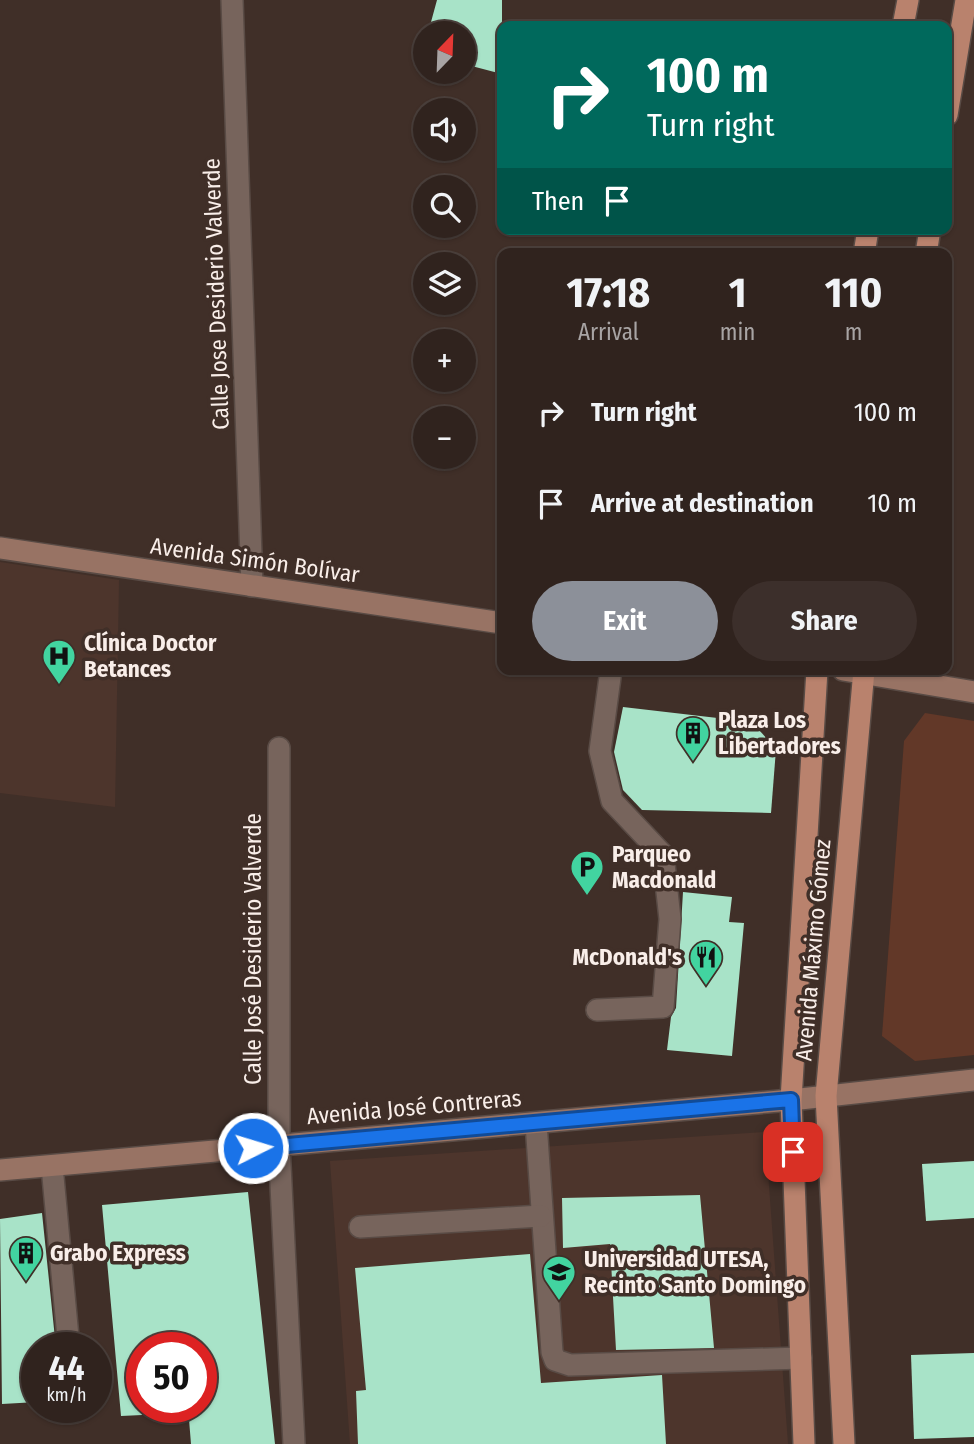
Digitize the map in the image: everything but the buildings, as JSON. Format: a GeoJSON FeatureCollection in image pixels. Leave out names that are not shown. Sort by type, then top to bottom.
{"type":"FeatureCollection","features":[{"type":"Feature","properties":{"kind":"main road"},"geometry":{"type":"LineString","coordinates":[[904,21],[908,0]]}},
{"type":"Feature","properties":{"kind":"main road"},"geometry":{"type":"LineString","coordinates":[[952,85],[966,0]]}},
{"type":"Feature","properties":{"kind":"main road","name":"Avenida Simón Bolívar"},"geometry":{"type":"LineString","coordinates":[[0,548],[497,622]]}},
{"type":"Feature","properties":{"kind":"main road","name":"Avenida Máximo Gómez"},"geometry":{"type":"LineString","coordinates":[[804,1444],[791,1100],[817,675]]}},
{"type":"Feature","properties":{"kind":"main road","name":"Avenida Máximo Gómez"},"geometry":{"type":"LineString","coordinates":[[844,1444],[826,1096],[857,675]]}},
{"type":"Feature","properties":{"kind":"main road"},"geometry":{"type":"LineString","coordinates":[[879,675],[974,692]]}},
{"type":"Feature","properties":{"kind":"main road"},"geometry":{"type":"LineString","coordinates":[[826,1096],[974,1080]]}},
{"type":"Feature","properties":{"kind":"main road","name":"Avenida José Contreras"},"geometry":{"type":"LineString","coordinates":[[0,1170],[826,1096]]}},
{"type":"Feature","properties":{"kind":"street","name":"Calle Jose Desiderio Valverde"},"geometry":{"type":"LineString","coordinates":[[232,0],[252,586]]}},
{"type":"Feature","properties":{"kind":"street"},"geometry":{"type":"LineString","coordinates":[[597,1010],[663,1007],[670,919],[663,855],[612,801],[600,751],[610,675]]}},
{"type":"Feature","properties":{"kind":"street","name":"Calle José Desiderio Valverde"},"geometry":{"type":"LineString","coordinates":[[279,748],[279,1146],[294,1444]]}},
{"type":"Feature","properties":{"kind":"street"},"geometry":{"type":"LineString","coordinates":[[536,1123],[551,1352],[555,1360],[569,1365],[801,1358]]}},
{"type":"Feature","properties":{"kind":"street"},"geometry":{"type":"LineString","coordinates":[[52,1166],[68,1332]]}},
{"type":"Feature","properties":{"kind":"street"},"geometry":{"type":"LineString","coordinates":[[359,1227],[541,1216]]}},
{"type":"Feature","properties":{"kind":"shaded area","name":"Clínica Doctor Betances"},"geometry":{"type":"Polygon","coordinates":[[[0,562],[119,580],[115,807],[0,793],[0,562]]]}},
{"type":"Feature","properties":{"kind":"shaded area"},"geometry":{"type":"Polygon","coordinates":[[[925,713],[974,721],[974,1055],[915,1061],[882,1036],[904,741],[925,713]]]}},
{"type":"Feature","properties":{"kind":"shaded area","name":"Universidad UTESA, Recinto Santo Domingo"},"geometry":{"type":"Polygon","coordinates":[[[765,1132],[788,1444],[350,1444],[330,1161],[765,1132]]]}},
{"type":"Feature","properties":{"kind":"place","name":"Clínica Doctor Betances"},"geometry":{"type":"Point","coordinates":[59,686]}},
{"type":"Feature","properties":{"kind":"place","name":"Plaza Los Libertadores"},"geometry":{"type":"Point","coordinates":[693,763]}},
{"type":"Feature","properties":{"kind":"place","name":"Parqueo Macdonald"},"geometry":{"type":"Point","coordinates":[587,897]}},
{"type":"Feature","properties":{"kind":"place","name":"McDonald's"},"geometry":{"type":"Point","coordinates":[706,987]}},
{"type":"Feature","properties":{"kind":"place","name":"Grabo Express"},"geometry":{"type":"Point","coordinates":[26,1283]}},
{"type":"Feature","properties":{"kind":"place","name":"Universidad UTESA, Recinto Santo Domingo"},"geometry":{"type":"Point","coordinates":[559,1302]}},
{"type":"Feature","properties":{"kind":"route"},"geometry":{"type":"LineString","coordinates":[[253,1148],[791,1100],[793,1152]]}}]}
